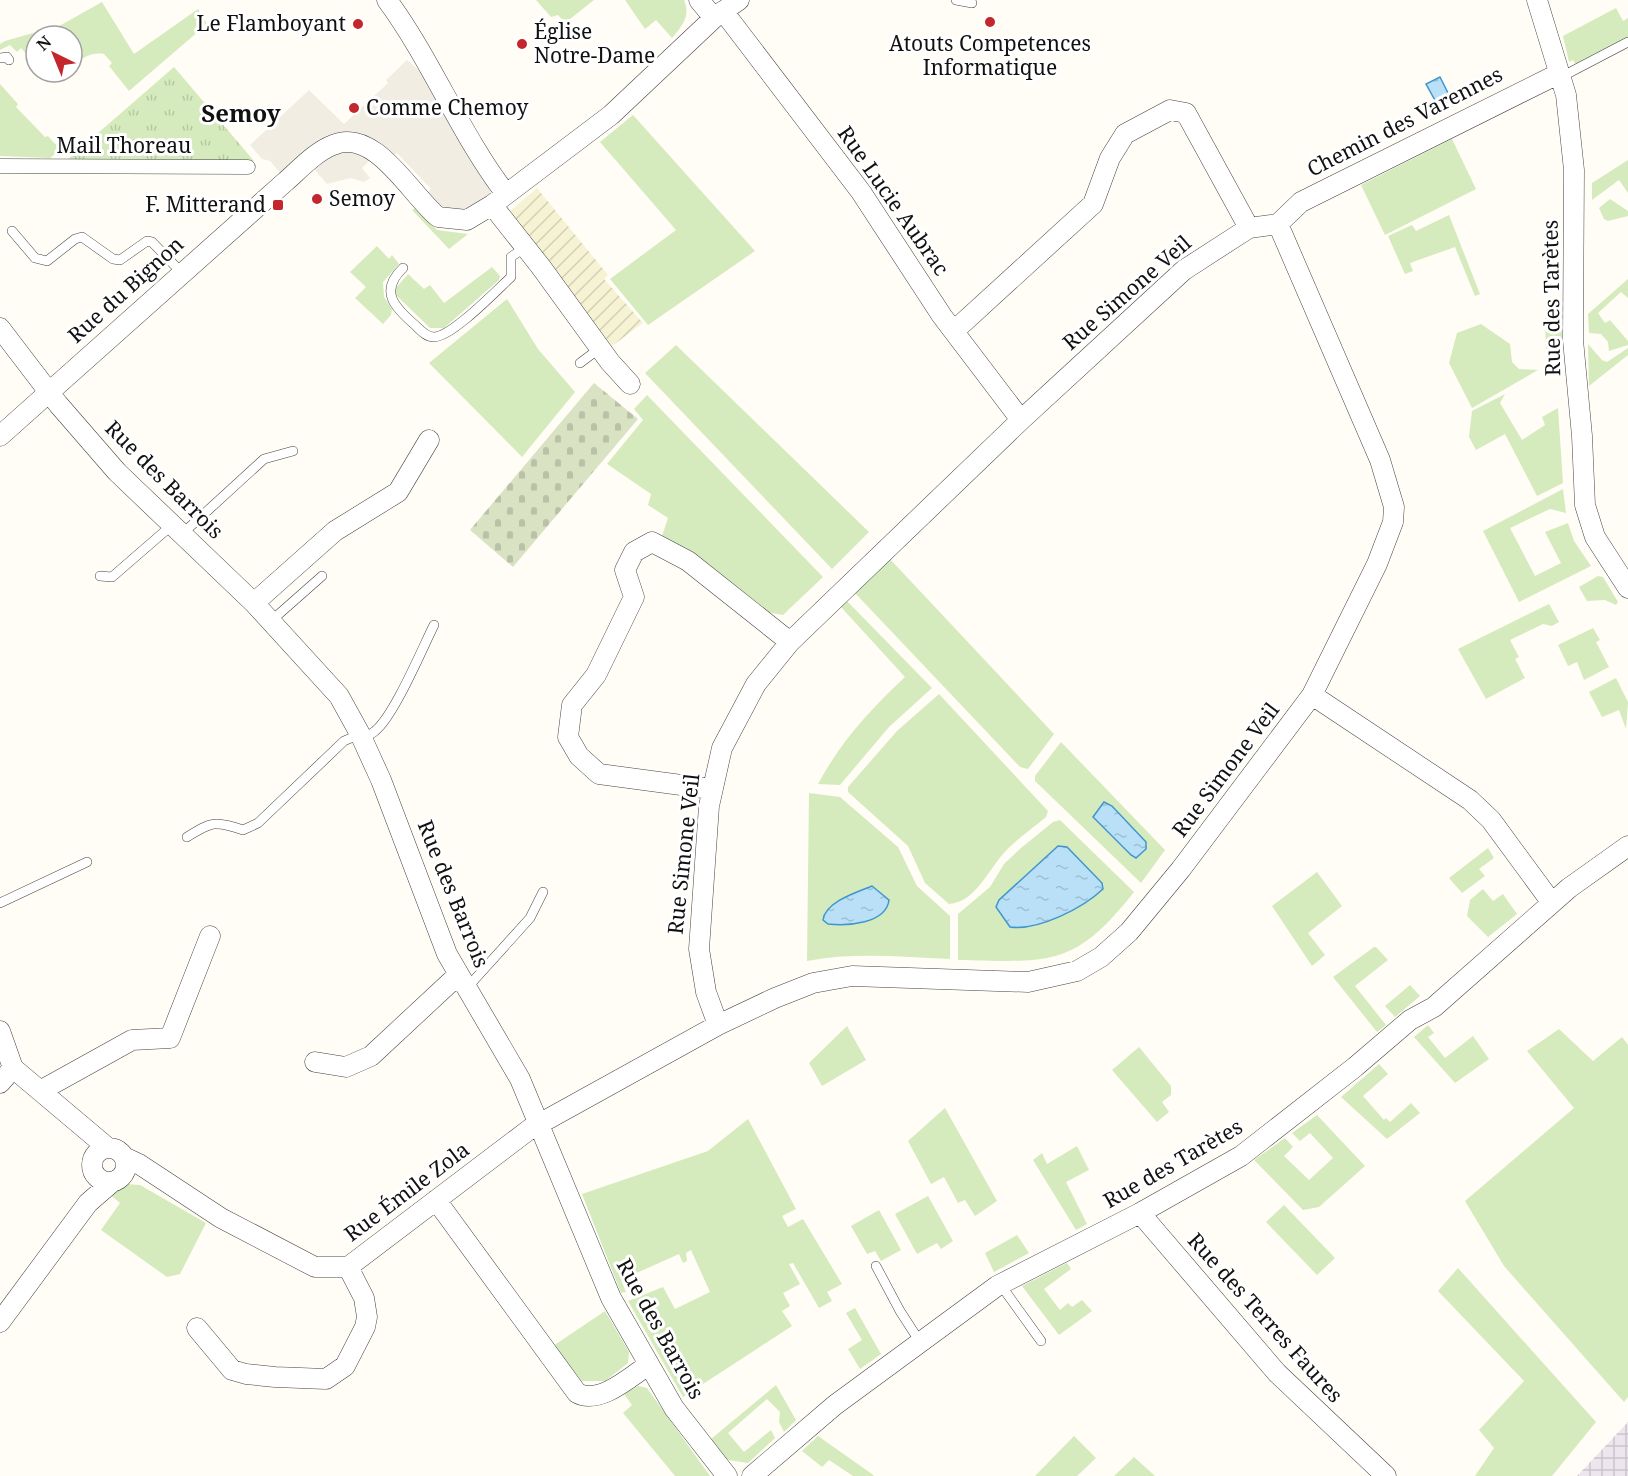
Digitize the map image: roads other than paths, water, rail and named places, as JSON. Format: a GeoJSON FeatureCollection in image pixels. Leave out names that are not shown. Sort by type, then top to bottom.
{"type":"FeatureCollection","features":[{"type":"Feature","properties":{"kind":"street"},"geometry":{"type":"LineString","coordinates":[[387,0],[492,175],[499,200],[524,248],[630,384]]}},
{"type":"Feature","properties":{"kind":"street","name":"Rue Lucie Aubrac"},"geometry":{"type":"LineString","coordinates":[[699,0],[729,6],[861,192],[954,331],[1021,420]]}},
{"type":"Feature","properties":{"kind":"street","name":"Rue des Tarètes"},"geometry":{"type":"LineString","coordinates":[[1537,0],[1566,95],[1574,170],[1573,340],[1586,505],[1595,537],[1628,588]]}},
{"type":"Feature","properties":{"kind":"street","name":"Rue du Bignon"},"geometry":{"type":"LineString","coordinates":[[0,436],[285,182],[333,145],[356,141],[373,149],[438,217],[467,220],[499,200],[611,115],[729,6]]}},
{"type":"Feature","properties":{"kind":"street","name":"Chemin des Varennes"},"geometry":{"type":"LineString","coordinates":[[1278,224],[1301,202],[1561,75]]}},
{"type":"Feature","properties":{"kind":"street"},"geometry":{"type":"LineString","coordinates":[[954,331],[1093,204],[1110,158],[1125,134],[1170,110],[1186,113],[1249,228],[1278,224]]}},
{"type":"Feature","properties":{"kind":"street","name":"Mail Thoreau"},"geometry":{"type":"LineString","coordinates":[[0,165],[248,167]]}},
{"type":"Feature","properties":{"kind":"street","name":"Rue Simone Veil"},"geometry":{"type":"LineString","coordinates":[[538,1124],[718,1025],[775,998],[830,978],[864,976],[1028,982],[1077,971],[1101,957],[1129,932],[1181,869],[1312,695],[1377,564],[1393,522],[1394,507],[1380,460],[1278,224]]}},
{"type":"Feature","properties":{"kind":"street","name":"Rue Simone Veil"},"geometry":{"type":"LineString","coordinates":[[718,1025],[706,992],[699,950],[711,789],[722,748],[756,684],[790,642],[1021,420],[1184,270],[1249,228]]}},
{"type":"Feature","properties":{"kind":"street","name":"Rue des Barrois"},"geometry":{"type":"LineString","coordinates":[[0,328],[117,472],[254,603],[339,696],[361,736],[462,982],[520,1079],[611,1298],[674,1408],[728,1476]]}},
{"type":"Feature","properties":{"kind":"street"},"geometry":{"type":"LineString","coordinates":[[254,603],[335,531],[398,492],[429,440]]}},
{"type":"Feature","properties":{"kind":"street"},"geometry":{"type":"LineString","coordinates":[[711,789],[599,774],[579,756],[568,737],[572,705],[596,675],[633,597],[625,570],[634,552],[652,542],[688,561],[790,642]]}},
{"type":"Feature","properties":{"kind":"street"},"geometry":{"type":"LineString","coordinates":[[1312,695],[1470,800],[1491,820],[1552,903]]}},
{"type":"Feature","properties":{"kind":"street","name":"Rue des Tarètes"},"geometry":{"type":"LineString","coordinates":[[753,1476],[835,1405],[1000,1284],[1140,1213],[1241,1156],[1410,1020],[1434,1008],[1552,903],[1587,874],[1628,846]]}},
{"type":"Feature","properties":{"kind":"street"},"geometry":{"type":"LineString","coordinates":[[40,1091],[132,1040],[170,1038],[210,936]]}},
{"type":"Feature","properties":{"kind":"street"},"geometry":{"type":"LineString","coordinates":[[315,1062],[346,1067],[371,1056],[462,982]]}},
{"type":"Feature","properties":{"kind":"street"},"geometry":{"type":"LineString","coordinates":[[0,1031],[6,1076]]}},
{"type":"Feature","properties":{"kind":"street","name":"Rue Émile Zola"},"geometry":{"type":"LineString","coordinates":[[6,1076],[40,1091],[67,1115],[108,1167],[140,1164],[170,1187],[221,1218],[315,1267],[348,1267],[538,1124]]}},
{"type":"Feature","properties":{"kind":"street"},"geometry":{"type":"LineString","coordinates":[[0,1322],[88,1203],[108,1167]]}},
{"type":"Feature","properties":{"kind":"street"},"geometry":{"type":"LineString","coordinates":[[436,1200],[577,1393],[586,1398],[597,1396],[648,1365]]}},
{"type":"Feature","properties":{"kind":"street","name":"Rue des Terres Faures"},"geometry":{"type":"LineString","coordinates":[[1140,1213],[1292,1389],[1386,1476]]}},
{"type":"Feature","properties":{"kind":"street"},"geometry":{"type":"LineString","coordinates":[[197,1328],[232,1370],[265,1376],[326,1379],[345,1366],[365,1328],[368,1317],[364,1298],[348,1267]]}},
{"type":"Feature","properties":{"kind":"lane"},"geometry":{"type":"LineString","coordinates":[[956,0],[972,3]]}},
{"type":"Feature","properties":{"kind":"lane"},"geometry":{"type":"LineString","coordinates":[[1561,75],[1628,42]]}},
{"type":"Feature","properties":{"kind":"lane"},"geometry":{"type":"LineString","coordinates":[[12,231],[41,261],[52,259],[75,239],[82,237],[113,259],[120,260],[147,241],[152,242],[182,273]]}},
{"type":"Feature","properties":{"kind":"lane"},"geometry":{"type":"LineString","coordinates":[[403,268],[391,283],[391,298],[401,314],[427,335],[434,337],[450,330],[511,277],[511,257],[524,248]]}},
{"type":"Feature","properties":{"kind":"lane"},"geometry":{"type":"LineString","coordinates":[[580,363],[600,348]]}},
{"type":"Feature","properties":{"kind":"lane"},"geometry":{"type":"LineString","coordinates":[[99,576],[112,577],[177,530],[264,459],[293,451]]}},
{"type":"Feature","properties":{"kind":"lane"},"geometry":{"type":"LineString","coordinates":[[271,621],[322,576]]}},
{"type":"Feature","properties":{"kind":"lane"},"geometry":{"type":"LineString","coordinates":[[187,837],[210,823],[224,823],[243,830],[258,823],[344,741],[375,731],[404,686],[434,625]]}},
{"type":"Feature","properties":{"kind":"lane"},"geometry":{"type":"LineString","coordinates":[[0,903],[87,862]]}},
{"type":"Feature","properties":{"kind":"lane"},"geometry":{"type":"LineString","coordinates":[[462,982],[531,918],[543,892]]}},
{"type":"Feature","properties":{"kind":"lane"},"geometry":{"type":"LineString","coordinates":[[876,1266],[920,1342]]}},
{"type":"Feature","properties":{"kind":"lane"},"geometry":{"type":"LineString","coordinates":[[1000,1284],[1041,1341]]}},
{"type":"Feature","properties":{"kind":"water"},"geometry":{"type":"Polygon","coordinates":[[[1440,77],[1454,105],[1441,111],[1426,84],[1440,77]]]}},
{"type":"Feature","properties":{"kind":"water"},"geometry":{"type":"Polygon","coordinates":[[[1104,802],[1112,806],[1146,842],[1146,849],[1136,858],[1093,817],[1104,802]]]}},
{"type":"Feature","properties":{"kind":"water"},"geometry":{"type":"Polygon","coordinates":[[[1058,846],[1067,847],[1102,883],[1103,889],[1084,904],[1060,917],[1034,925],[1010,927],[996,907],[999,900],[1058,846]]]}},
{"type":"Feature","properties":{"kind":"water"},"geometry":{"type":"Polygon","coordinates":[[[872,886],[889,900],[881,914],[855,924],[828,924],[823,920],[829,908],[835,903],[872,886]]]}},
{"type":"Feature","properties":{"kind":"place","name":"Atouts Competences Informatique"},"geometry":{"type":"Point","coordinates":[990,22]}},
{"type":"Feature","properties":{"kind":"place","name":"Le Flamboyant"},"geometry":{"type":"Point","coordinates":[358,24]}},
{"type":"Feature","properties":{"kind":"place","name":"Église Notre-Dame"},"geometry":{"type":"Point","coordinates":[522,44]}},
{"type":"Feature","properties":{"kind":"place","name":"Comme Chemoy"},"geometry":{"type":"Point","coordinates":[354,108]}},
{"type":"Feature","properties":{"kind":"place","name":"Semoy"},"geometry":{"type":"Point","coordinates":[317,199]}},
{"type":"Feature","properties":{"kind":"place","name":"F. Mitterand"},"geometry":{"type":"Point","coordinates":[278,205]}},
{"type":"Feature","properties":{"kind":"district","name":"Semoy"},"geometry":{"type":"Point","coordinates":[241,114]}}]}
